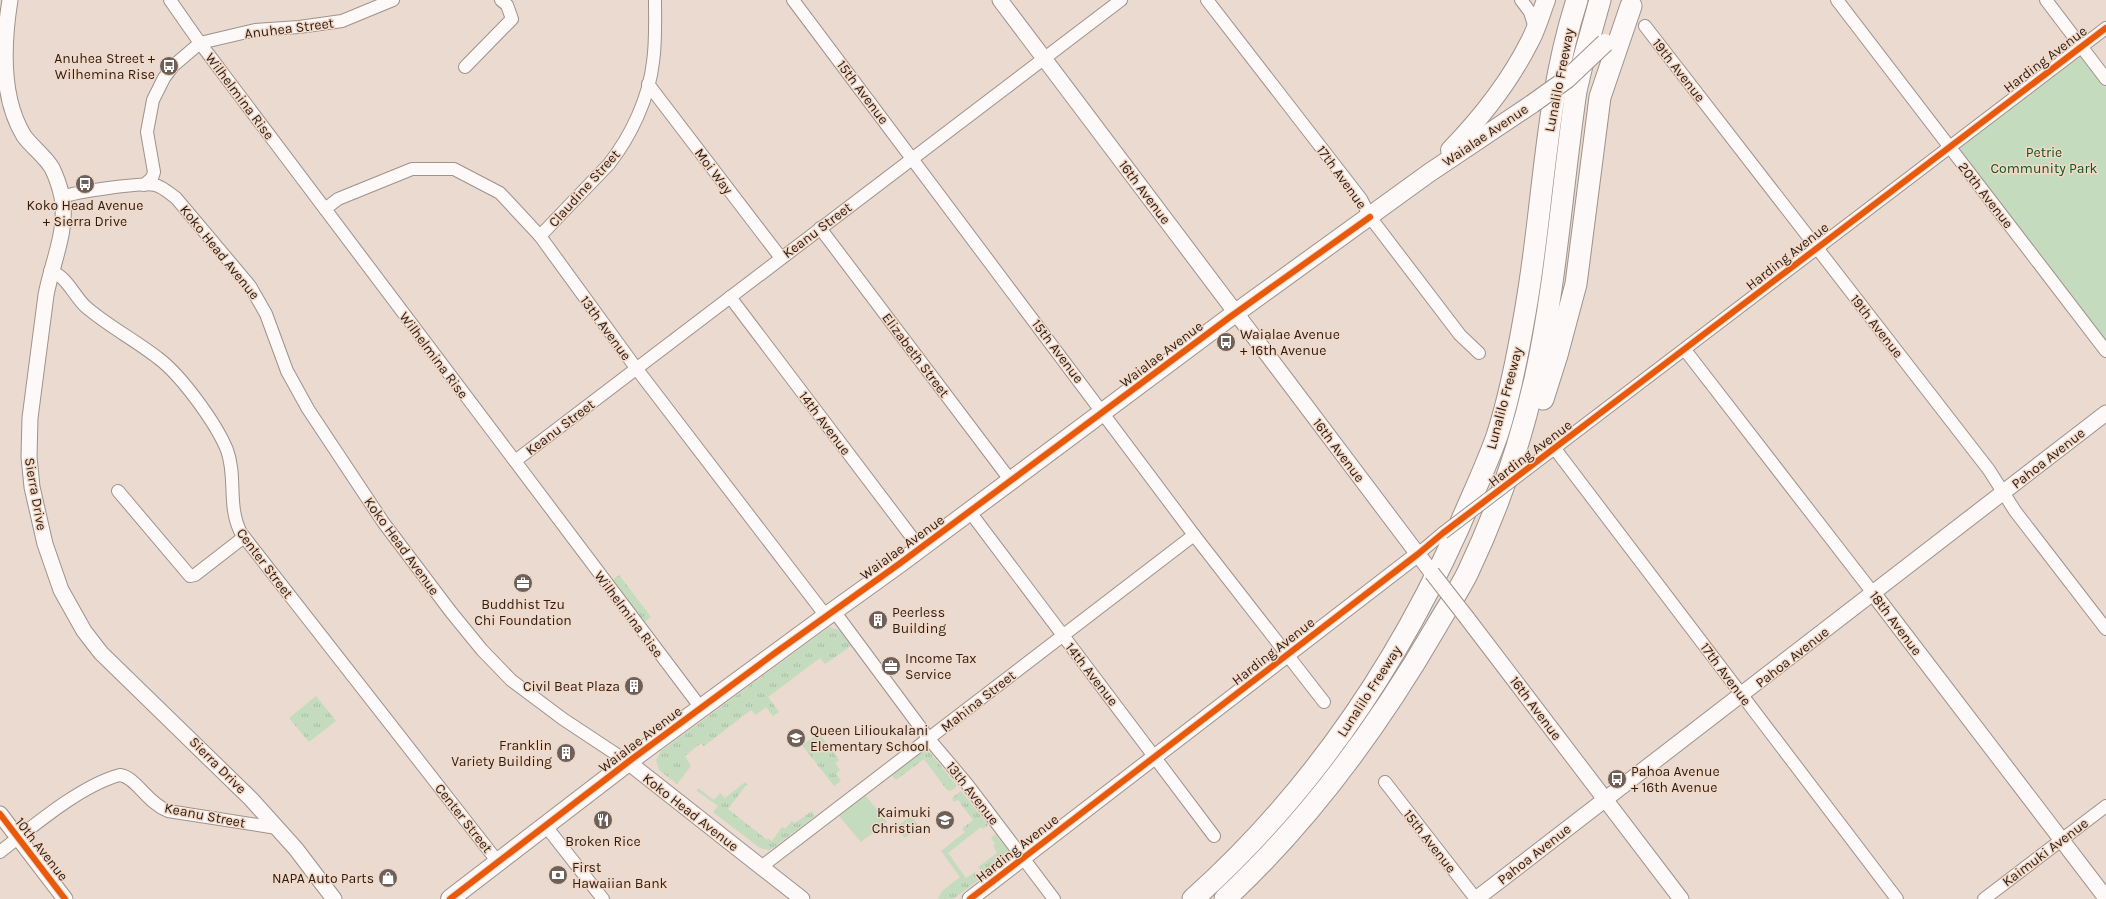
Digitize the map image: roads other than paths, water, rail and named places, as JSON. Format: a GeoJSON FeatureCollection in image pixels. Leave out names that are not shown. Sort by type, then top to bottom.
{"type":"FeatureCollection","features":[{"type":"Feature","properties":{"kind":"highway"},"geometry":{"type":"LineString","coordinates":[[1538,214],[1535,142],[1538,113],[1548,54],[1563,0]]}},
{"type":"Feature","properties":{"kind":"highway","name":"Lunalilo Freeway"},"geometry":{"type":"LineString","coordinates":[[1193,899],[1262,832],[1306,781],[1343,732],[1378,680],[1410,625],[1443,562],[1496,437],[1505,407],[1526,311],[1554,88],[1560,56],[1577,0]]}},
{"type":"Feature","properties":{"kind":"highway","name":"Lunalilo Freeway"},"geometry":{"type":"LineString","coordinates":[[1225,899],[1288,836],[1336,778],[1381,716],[1467,573],[1508,473],[1535,380],[1553,281],[1576,91],[1586,46],[1600,0]]}},
{"type":"Feature","properties":{"kind":"highway"},"geometry":{"type":"LineString","coordinates":[[1467,573],[1495,520],[1517,467],[1557,354],[1576,284],[1600,97],[1628,3]]}},
{"type":"Feature","properties":{"kind":"highway"},"geometry":{"type":"LineString","coordinates":[[1609,39],[1628,3]]}},
{"type":"Feature","properties":{"kind":"main road","name":"Waialae Avenue"},"geometry":{"type":"LineString","coordinates":[[1429,173],[1472,127],[1505,83],[1530,40],[1546,0]]}},
{"type":"Feature","properties":{"kind":"main road","name":"Waialae Avenue"},"geometry":{"type":"LineString","coordinates":[[450,899],[700,708],[970,512],[1236,313],[1429,173],[1567,79],[1609,39]]}},
{"type":"Feature","properties":{"kind":"street","name":"Sierra Drive"},"geometry":{"type":"LineString","coordinates":[[10,0],[5,32],[5,72],[10,105],[24,135],[52,168],[62,197],[62,231],[50,271],[42,321],[30,418],[29,457],[32,487],[45,544],[61,590],[84,631],[106,659],[212,758],[277,828],[334,899]]}},
{"type":"Feature","properties":{"kind":"street","name":"Wilhelmina Rise"},"geometry":{"type":"LineString","coordinates":[[170,0],[200,43],[700,708]]}},
{"type":"Feature","properties":{"kind":"street","name":"Anuhea Street"},"geometry":{"type":"LineString","coordinates":[[144,185],[150,181],[153,175],[146,132],[153,100],[164,78],[174,66],[200,43],[256,30],[342,22],[393,0]]}},
{"type":"Feature","properties":{"kind":"street"},"geometry":{"type":"LineString","coordinates":[[465,67],[512,19],[507,5],[501,0]]}},
{"type":"Feature","properties":{"kind":"street","name":"Claudine Street"},"geometry":{"type":"LineString","coordinates":[[540,236],[618,153],[632,127],[648,84],[653,62],[655,0]]}},
{"type":"Feature","properties":{"kind":"street","name":"15th Avenue"},"geometry":{"type":"LineString","coordinates":[[794,0],[1194,535],[1324,702]]}},
{"type":"Feature","properties":{"kind":"street","name":"16th Avenue"},"geometry":{"type":"LineString","coordinates":[[1000,0],[1432,573],[1681,899]]}},
{"type":"Feature","properties":{"kind":"street","name":"Keanu Street"},"geometry":{"type":"LineString","coordinates":[[515,461],[1121,0]]}},
{"type":"Feature","properties":{"kind":"street","name":"17th Avenue"},"geometry":{"type":"LineString","coordinates":[[1207,0],[1361,199],[1370,217],[1460,335],[1479,353]]}},
{"type":"Feature","properties":{"kind":"street"},"geometry":{"type":"LineString","coordinates":[[1521,0],[1530,12],[1535,28]]}},
{"type":"Feature","properties":{"kind":"street","name":"20th Avenue"},"geometry":{"type":"LineString","coordinates":[[1837,0],[2106,351]]}},
{"type":"Feature","properties":{"kind":"street"},"geometry":{"type":"LineString","coordinates":[[2046,0],[2106,79]]}},
{"type":"Feature","properties":{"kind":"street","name":"19th Avenue"},"geometry":{"type":"LineString","coordinates":[[1645,26],[1989,470],[2015,511],[2106,629]]}},
{"type":"Feature","properties":{"kind":"street","name":"Harding Avenue"},"geometry":{"type":"LineString","coordinates":[[970,899],[1527,469],[2106,28]]}},
{"type":"Feature","properties":{"kind":"street","name":"Moi Way"},"geometry":{"type":"LineString","coordinates":[[648,84],[781,258]]}},
{"type":"Feature","properties":{"kind":"street","name":"Anuhea Street"},"geometry":{"type":"LineString","coordinates":[[152,162],[182,205]]}},
{"type":"Feature","properties":{"kind":"street","name":"13th Avenue"},"geometry":{"type":"LineString","coordinates":[[325,209],[338,199],[412,169],[454,169],[500,193],[540,236],[636,368],[967,784],[1054,899]]}},
{"type":"Feature","properties":{"kind":"street","name":"Koko Head Avenue"},"geometry":{"type":"LineString","coordinates":[[62,197],[88,191],[152,185],[163,189],[182,205],[250,286],[266,314],[287,371],[308,409],[399,544],[450,612],[482,650],[511,680],[563,719],[628,762],[802,899]]}},
{"type":"Feature","properties":{"kind":"street","name":"Elizabeth Street"},"geometry":{"type":"LineString","coordinates":[[820,228],[1011,481]]}},
{"type":"Feature","properties":{"kind":"street","name":"Center Street"},"geometry":{"type":"LineString","coordinates":[[50,271],[61,277],[74,296],[89,310],[159,358],[178,378],[206,414],[227,450],[230,468],[233,511],[237,526],[244,538],[498,862]]}},
{"type":"Feature","properties":{"kind":"street","name":"14th Avenue"},"geometry":{"type":"LineString","coordinates":[[730,297],[920,548]]}},
{"type":"Feature","properties":{"kind":"street","name":"18th Avenue"},"geometry":{"type":"LineString","coordinates":[[1685,350],[1874,593],[2106,898]]}},
{"type":"Feature","properties":{"kind":"street","name":"Pahoa Avenue"},"geometry":{"type":"LineString","coordinates":[[1476,899],[1604,799],[1742,696],[2106,413]]}},
{"type":"Feature","properties":{"kind":"street","name":"17th Avenue"},"geometry":{"type":"LineString","coordinates":[[1554,449],[1897,899]]}},
{"type":"Feature","properties":{"kind":"street"},"geometry":{"type":"LineString","coordinates":[[118,491],[190,576],[195,574],[244,538]]}},
{"type":"Feature","properties":{"kind":"street","name":"14th Avenue"},"geometry":{"type":"LineString","coordinates":[[970,512],[1063,637],[1156,756],[1214,836]]}},
{"type":"Feature","properties":{"kind":"street","name":"Mahina Street"},"geometry":{"type":"LineString","coordinates":[[761,867],[930,739],[1194,535]]}},
{"type":"Feature","properties":{"kind":"street","name":"Keanu Street"},"geometry":{"type":"LineString","coordinates":[[0,852],[78,795],[104,781],[120,775],[132,780],[153,803],[168,811],[277,828]]}},
{"type":"Feature","properties":{"kind":"street","name":"15th Avenue"},"geometry":{"type":"LineString","coordinates":[[1385,782],[1476,899]]}},
{"type":"Feature","properties":{"kind":"street","name":"Kaimuki Avenue"},"geometry":{"type":"LineString","coordinates":[[1984,899],[2106,806]]}},
{"type":"Feature","properties":{"kind":"street","name":"10th Avenue"},"geometry":{"type":"LineString","coordinates":[[0,814],[65,899]]}},
{"type":"Feature","properties":{"kind":"street"},"geometry":{"type":"LineString","coordinates":[[545,825],[603,899]]}},
{"type":"Feature","properties":{"kind":"place","name":"Anuhea Street + Wilhemina Rise"},"geometry":{"type":"Point","coordinates":[169,66]}},
{"type":"Feature","properties":{"kind":"place","name":"Koko Head Avenue + Sierra Drive"},"geometry":{"type":"Point","coordinates":[85,184]}},
{"type":"Feature","properties":{"kind":"place","name":"Waialae Avenue + 16th Avenue"},"geometry":{"type":"Point","coordinates":[1226,342]}},
{"type":"Feature","properties":{"kind":"place","name":"Buddhist Tzu Chi Foundation"},"geometry":{"type":"Point","coordinates":[523,583]}},
{"type":"Feature","properties":{"kind":"place","name":"Peerless Building"},"geometry":{"type":"Point","coordinates":[878,620]}},
{"type":"Feature","properties":{"kind":"place","name":"Income Tax Service"},"geometry":{"type":"Point","coordinates":[891,666]}},
{"type":"Feature","properties":{"kind":"place","name":"Civil Beat Plaza"},"geometry":{"type":"Point","coordinates":[634,686]}},
{"type":"Feature","properties":{"kind":"place","name":"Queen Lilioukalani Elementary School"},"geometry":{"type":"Point","coordinates":[796,738]}},
{"type":"Feature","properties":{"kind":"place","name":"Franklin Variety Building"},"geometry":{"type":"Point","coordinates":[566,753]}},
{"type":"Feature","properties":{"kind":"place","name":"Pahoa Avenue + 16th Avenue"},"geometry":{"type":"Point","coordinates":[1617,779]}},
{"type":"Feature","properties":{"kind":"place","name":"Broken Rice"},"geometry":{"type":"Point","coordinates":[603,820]}},
{"type":"Feature","properties":{"kind":"place","name":"Kaimuki Christian"},"geometry":{"type":"Point","coordinates":[945,820]}},
{"type":"Feature","properties":{"kind":"place","name":"First Hawaiian Bank"},"geometry":{"type":"Point","coordinates":[558,875]}},
{"type":"Feature","properties":{"kind":"place","name":"NAPA Auto Parts"},"geometry":{"type":"Point","coordinates":[388,878]}},
{"type":"Feature","properties":{"kind":"park label","name":"Petrie Community Park"},"geometry":{"type":"Point","coordinates":[2044,160]}}]}
